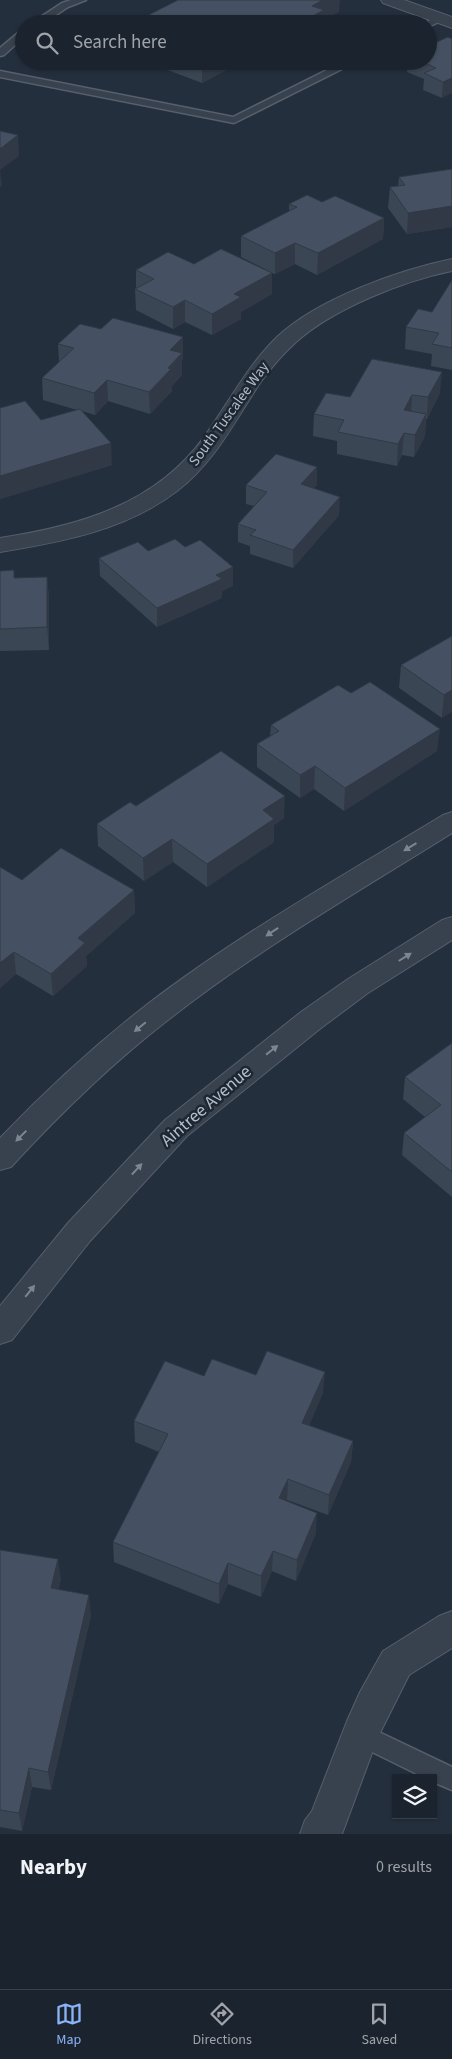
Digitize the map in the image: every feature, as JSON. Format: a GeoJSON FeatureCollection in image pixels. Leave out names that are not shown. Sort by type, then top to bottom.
{"type":"FeatureCollection","features":[{"type":"Feature","properties":{"kind":"street"},"geometry":{"type":"LineString","coordinates":[[389,0],[424,15]]}},
{"type":"Feature","properties":{"kind":"street","name":"South Tuscalee Way"},"geometry":{"type":"LineString","coordinates":[[0,545],[66,534],[98,525],[134,510],[170,486],[199,460],[264,366],[292,335],[315,320],[359,298],[410,277],[452,265]]}},
{"type":"Feature","properties":{"kind":"street"},"geometry":{"type":"LineString","coordinates":[[0,1158],[92,1066],[182,994],[292,918],[452,821]]}},
{"type":"Feature","properties":{"kind":"street","name":"Aintree Avenue"},"geometry":{"type":"LineString","coordinates":[[2,1321],[79,1232],[176,1128],[311,1020],[358,986],[452,927]]}},
{"type":"Feature","properties":{"kind":"street"},"geometry":{"type":"LineString","coordinates":[[319,1834],[327,1823],[360,1734],[373,1705],[396,1663],[452,1628]]}},
{"type":"Feature","properties":{"kind":"lane"},"geometry":{"type":"LineString","coordinates":[[49,15],[65,5],[82,0]]}},
{"type":"Feature","properties":{"kind":"lane"},"geometry":{"type":"LineString","coordinates":[[0,53],[15,39]]}},
{"type":"Feature","properties":{"kind":"lane"},"geometry":{"type":"LineString","coordinates":[[0,74],[234,120],[335,70]]}},
{"type":"Feature","properties":{"kind":"lane"},"geometry":{"type":"LineString","coordinates":[[360,1734],[452,1779]]}},
{"type":"Feature","properties":{"kind":"building"},"geometry":{"type":"Polygon","coordinates":[[[178,0],[323,0],[312,6],[324,10],[315,15],[149,15],[178,0]]]}},
{"type":"Feature","properties":{"kind":"building"},"geometry":{"type":"Polygon","coordinates":[[[448,37],[452,39],[452,78],[443,82],[424,73],[437,70],[437,42],[448,37]]]}},
{"type":"Feature","properties":{"kind":"building"},"geometry":{"type":"Polygon","coordinates":[[[0,131],[18,135],[0,149],[0,131]]]}},
{"type":"Feature","properties":{"kind":"building"},"geometry":{"type":"Polygon","coordinates":[[[452,169],[452,206],[408,213],[390,187],[405,185],[399,177],[452,169]]]}},
{"type":"Feature","properties":{"kind":"building"},"geometry":{"type":"Polygon","coordinates":[[[307,195],[322,202],[335,196],[384,218],[318,253],[295,243],[275,253],[241,236],[297,207],[289,204],[307,195]]]}},
{"type":"Feature","properties":{"kind":"building"},"geometry":{"type":"Polygon","coordinates":[[[221,249],[272,273],[234,294],[241,297],[212,314],[185,300],[173,307],[135,289],[154,279],[136,270],[168,252],[194,264],[221,249]]]}},
{"type":"Feature","properties":{"kind":"building"},"geometry":{"type":"Polygon","coordinates":[[[452,280],[452,348],[432,344],[439,333],[406,327],[418,309],[432,312],[452,280]]]}},
{"type":"Feature","properties":{"kind":"building"},"geometry":{"type":"Polygon","coordinates":[[[113,318],[183,337],[170,350],[182,353],[168,368],[171,369],[149,392],[107,380],[94,393],[42,378],[74,348],[58,344],[80,324],[101,329],[113,318]]]}},
{"type":"Feature","properties":{"kind":"building"},"geometry":{"type":"Polygon","coordinates":[[[372,359],[442,372],[428,397],[412,395],[404,410],[426,414],[415,435],[404,433],[398,444],[338,432],[344,420],[314,414],[326,393],[350,397],[372,359]]]}},
{"type":"Feature","properties":{"kind":"building"},"geometry":{"type":"Polygon","coordinates":[[[25,401],[41,420],[80,409],[111,443],[0,476],[0,408],[25,401]]]}},
{"type":"Feature","properties":{"kind":"building"},"geometry":{"type":"Polygon","coordinates":[[[276,454],[317,467],[301,484],[340,497],[293,550],[250,535],[256,530],[238,524],[267,492],[246,485],[276,454]]]}},
{"type":"Feature","properties":{"kind":"building"},"geometry":{"type":"Polygon","coordinates":[[[175,539],[185,547],[200,540],[233,567],[216,575],[222,579],[157,608],[99,558],[138,542],[148,551],[175,539]]]}},
{"type":"Feature","properties":{"kind":"building"},"geometry":{"type":"Polygon","coordinates":[[[14,570],[14,578],[47,577],[47,627],[0,629],[0,571],[14,570]]]}},
{"type":"Feature","properties":{"kind":"building"},"geometry":{"type":"Polygon","coordinates":[[[452,636],[452,690],[444,695],[401,665],[452,636]]]}},
{"type":"Feature","properties":{"kind":"building"},"geometry":{"type":"Polygon","coordinates":[[[370,682],[440,729],[345,788],[315,766],[300,775],[257,744],[279,731],[271,725],[338,685],[351,693],[370,682]]]}},
{"type":"Feature","properties":{"kind":"building"},"geometry":{"type":"Polygon","coordinates":[[[221,751],[285,796],[263,810],[274,819],[207,864],[172,839],[143,858],[97,824],[130,802],[136,806],[221,751]]]}},
{"type":"Feature","properties":{"kind":"building"},"geometry":{"type":"Polygon","coordinates":[[[61,848],[134,890],[78,938],[85,943],[51,974],[14,952],[0,963],[0,867],[22,880],[61,848]]]}},
{"type":"Feature","properties":{"kind":"building"},"geometry":{"type":"Polygon","coordinates":[[[452,1043],[452,1172],[404,1133],[441,1105],[405,1077],[452,1043]]]}},
{"type":"Feature","properties":{"kind":"building"},"geometry":{"type":"Polygon","coordinates":[[[267,1351],[325,1372],[302,1423],[353,1441],[329,1495],[288,1479],[279,1498],[317,1513],[297,1560],[273,1551],[261,1576],[228,1563],[219,1584],[113,1542],[168,1434],[134,1421],[165,1361],[204,1376],[212,1359],[256,1375],[267,1351]]]}},
{"type":"Feature","properties":{"kind":"building"},"geometry":{"type":"Polygon","coordinates":[[[0,1550],[58,1559],[51,1588],[89,1595],[48,1772],[29,1768],[19,1813],[0,1810],[0,1550]]]}}]}
